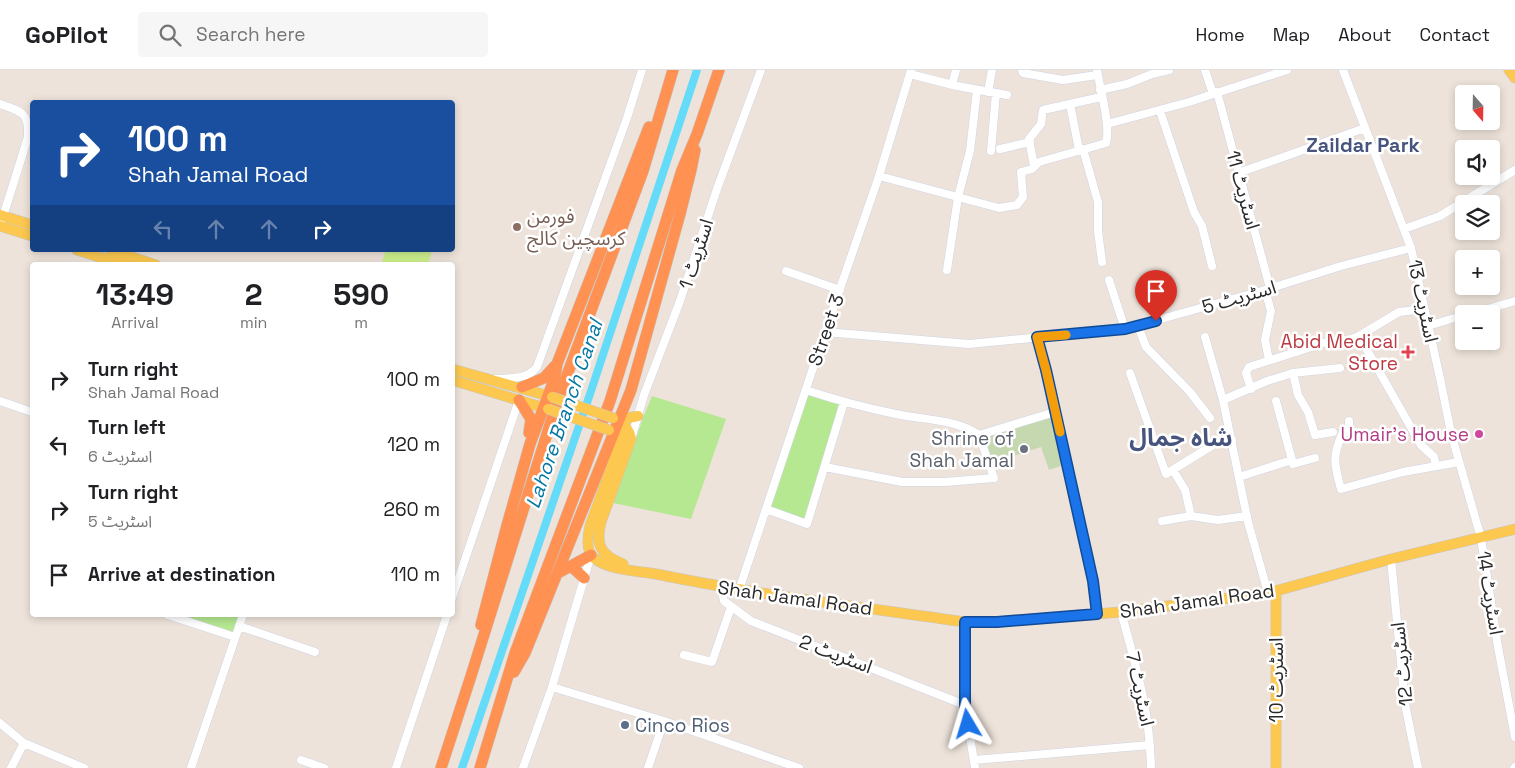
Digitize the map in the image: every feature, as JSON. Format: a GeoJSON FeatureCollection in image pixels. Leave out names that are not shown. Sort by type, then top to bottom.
{"type":"FeatureCollection","features":[{"type":"Feature","properties":{"kind":"highway"},"geometry":{"type":"LineString","coordinates":[[471,676],[484,610],[530,444],[546,408],[557,364],[672,70]]}},
{"type":"Feature","properties":{"kind":"highway"},"geometry":{"type":"LineString","coordinates":[[441,768],[557,402],[643,171],[672,70]]}},
{"type":"Feature","properties":{"kind":"highway"},"geometry":{"type":"LineString","coordinates":[[480,768],[515,653],[610,401],[682,170],[697,134],[719,70]]}},
{"type":"Feature","properties":{"kind":"highway"},"geometry":{"type":"LineString","coordinates":[[505,689],[525,653],[558,573],[611,430],[636,372],[680,214],[691,170],[697,134]]}},
{"type":"Feature","properties":{"kind":"highway"},"geometry":{"type":"LineString","coordinates":[[522,387],[544,378],[557,364]]}},
{"type":"Feature","properties":{"kind":"highway"},"geometry":{"type":"LineString","coordinates":[[519,400],[531,420],[528,436],[530,444]]}},
{"type":"Feature","properties":{"kind":"highway"},"geometry":{"type":"LineString","coordinates":[[558,573],[591,555]]}},
{"type":"Feature","properties":{"kind":"highway"},"geometry":{"type":"LineString","coordinates":[[571,566],[584,578]]}},
{"type":"Feature","properties":{"kind":"main road"},"geometry":{"type":"LineString","coordinates":[[1509,70],[1515,78]]}},
{"type":"Feature","properties":{"kind":"main road"},"geometry":{"type":"LineString","coordinates":[[2,215],[30,224]]}},
{"type":"Feature","properties":{"kind":"main road"},"geometry":{"type":"LineString","coordinates":[[0,226],[30,235]]}},
{"type":"Feature","properties":{"kind":"main road"},"geometry":{"type":"LineString","coordinates":[[83,252],[115,262]]}},
{"type":"Feature","properties":{"kind":"main road"},"geometry":{"type":"LineString","coordinates":[[116,252],[147,262]]}},
{"type":"Feature","properties":{"kind":"main road"},"geometry":{"type":"LineString","coordinates":[[455,369],[550,396],[616,419],[626,427],[631,439],[601,522],[598,536],[600,546],[606,555],[635,570]]}},
{"type":"Feature","properties":{"kind":"main road"},"geometry":{"type":"LineString","coordinates":[[455,381],[546,408],[611,430],[620,435],[621,441],[590,526],[588,543],[591,555],[597,560],[609,566],[635,570]]}},
{"type":"Feature","properties":{"kind":"main road"},"geometry":{"type":"LineString","coordinates":[[616,419],[638,416]]}},
{"type":"Feature","properties":{"kind":"main road","name":"Shah Jamal Road"},"geometry":{"type":"LineString","coordinates":[[635,570],[720,588],[965,622],[997,622],[1121,612],[1272,592],[1391,559],[1515,529]]}},
{"type":"Feature","properties":{"kind":"main road","name":"اسٹریٹ 10"},"geometry":{"type":"LineString","coordinates":[[1272,592],[1276,768]]}},
{"type":"Feature","properties":{"kind":"street"},"geometry":{"type":"LineString","coordinates":[[495,379],[524,377],[534,372],[537,367],[627,118],[642,70]]}},
{"type":"Feature","properties":{"kind":"street","name":"اسٹریٹ 1"},"geometry":{"type":"LineString","coordinates":[[631,439],[760,70]]}},
{"type":"Feature","properties":{"kind":"street"},"geometry":{"type":"LineString","coordinates":[[952,85],[956,70]]}},
{"type":"Feature","properties":{"kind":"street"},"geometry":{"type":"LineString","coordinates":[[991,151],[992,70]]}},
{"type":"Feature","properties":{"kind":"street"},"geometry":{"type":"LineString","coordinates":[[879,176],[998,208],[1017,205],[1023,197],[1021,172],[1032,169],[1039,162],[1106,143],[1108,136],[1107,124],[1097,72],[1063,80],[1056,74],[1024,73],[1022,70]]}},
{"type":"Feature","properties":{"kind":"street"},"geometry":{"type":"LineString","coordinates":[[1034,166],[1030,140],[1041,124],[1043,110],[1070,104],[1152,74],[1169,70]]}},
{"type":"Feature","properties":{"kind":"street","name":"اسٹریٹ 11"},"geometry":{"type":"LineString","coordinates":[[1205,70],[1215,93],[1268,289],[1271,311],[1265,340],[1269,360]]}},
{"type":"Feature","properties":{"kind":"street"},"geometry":{"type":"LineString","coordinates":[[1107,124],[1160,111],[1287,70]]}},
{"type":"Feature","properties":{"kind":"street","name":"اسٹریٹ 13"},"geometry":{"type":"LineString","coordinates":[[1343,70],[1411,248],[1451,433],[1481,538]]}},
{"type":"Feature","properties":{"kind":"street"},"geometry":{"type":"LineString","coordinates":[[911,72],[952,85],[1007,95]]}},
{"type":"Feature","properties":{"kind":"street","name":"Street 3"},"geometry":{"type":"LineString","coordinates":[[740,590],[825,332],[879,176],[911,72]]}},
{"type":"Feature","properties":{"kind":"street"},"geometry":{"type":"LineString","coordinates":[[947,270],[958,197],[970,151],[977,90]]}},
{"type":"Feature","properties":{"kind":"street"},"geometry":{"type":"LineString","coordinates":[[0,104],[17,110],[26,117],[28,125],[28,137],[0,226]]}},
{"type":"Feature","properties":{"kind":"street"},"geometry":{"type":"LineString","coordinates":[[1070,104],[1081,150],[1098,202],[1098,231],[1102,262]]}},
{"type":"Feature","properties":{"kind":"street"},"geometry":{"type":"LineString","coordinates":[[1160,111],[1194,212],[1202,226],[1212,266]]}},
{"type":"Feature","properties":{"kind":"street"},"geometry":{"type":"LineString","coordinates":[[1238,173],[1365,128]]}},
{"type":"Feature","properties":{"kind":"street"},"geometry":{"type":"LineString","coordinates":[[1000,149],[1030,142]]}},
{"type":"Feature","properties":{"kind":"street"},"geometry":{"type":"LineString","coordinates":[[1404,229],[1440,216],[1515,170]]}},
{"type":"Feature","properties":{"kind":"street","name":"اسٹریٹ 5"},"geometry":{"type":"LineString","coordinates":[[825,332],[968,344],[1125,329],[1268,289],[1341,266],[1411,248]]}},
{"type":"Feature","properties":{"kind":"street"},"geometry":{"type":"LineString","coordinates":[[786,271],[840,290]]}},
{"type":"Feature","properties":{"kind":"street"},"geometry":{"type":"LineString","coordinates":[[1109,280],[1125,329]]}},
{"type":"Feature","properties":{"kind":"street"},"geometry":{"type":"LineString","coordinates":[[1500,305],[1515,301]]}},
{"type":"Feature","properties":{"kind":"street"},"geometry":{"type":"LineString","coordinates":[[1251,388],[1246,373],[1249,367],[1330,341],[1349,340],[1360,336],[1399,312],[1424,309]]}},
{"type":"Feature","properties":{"kind":"street"},"geometry":{"type":"LineString","coordinates":[[1428,326],[1455,318]]}},
{"type":"Feature","properties":{"kind":"street"},"geometry":{"type":"LineString","coordinates":[[1138,326],[1146,346],[1190,392],[1210,418]]}},
{"type":"Feature","properties":{"kind":"street"},"geometry":{"type":"LineString","coordinates":[[1360,336],[1421,445],[1434,457],[1436,466]]}},
{"type":"Feature","properties":{"kind":"street"},"geometry":{"type":"LineString","coordinates":[[1037,337],[1093,581],[1097,614]]}},
{"type":"Feature","properties":{"kind":"street"},"geometry":{"type":"LineString","coordinates":[[1205,337],[1223,400],[1247,516],[1272,592]]}},
{"type":"Feature","properties":{"kind":"street"},"geometry":{"type":"LineString","coordinates":[[1223,400],[1293,373],[1340,368]]}},
{"type":"Feature","properties":{"kind":"street"},"geometry":{"type":"LineString","coordinates":[[1130,373],[1166,474],[1218,442],[1232,440]]}},
{"type":"Feature","properties":{"kind":"street"},"geometry":{"type":"LineString","coordinates":[[1293,373],[1298,395],[1308,412],[1315,435],[1334,432]]}},
{"type":"Feature","properties":{"kind":"street"},"geometry":{"type":"LineString","coordinates":[[806,390],[844,402],[896,414],[968,427],[979,435],[994,478],[944,482],[902,482],[825,467]]}},
{"type":"Feature","properties":{"kind":"street"},"geometry":{"type":"LineString","coordinates":[[455,589],[519,400]]}},
{"type":"Feature","properties":{"kind":"street"},"geometry":{"type":"LineString","coordinates":[[0,401],[30,411]]}},
{"type":"Feature","properties":{"kind":"street"},"geometry":{"type":"LineString","coordinates":[[1276,401],[1293,464],[1315,458]]}},
{"type":"Feature","properties":{"kind":"street"},"geometry":{"type":"LineString","coordinates":[[766,509],[807,524],[844,402]]}},
{"type":"Feature","properties":{"kind":"street"},"geometry":{"type":"LineString","coordinates":[[979,435],[1055,412]]}},
{"type":"Feature","properties":{"kind":"street"},"geometry":{"type":"LineString","coordinates":[[1349,420],[1349,432],[1342,432],[1335,449],[1336,471],[1341,489],[1403,472],[1459,462]]}},
{"type":"Feature","properties":{"kind":"street"},"geometry":{"type":"LineString","coordinates":[[1239,477],[1292,460]]}},
{"type":"Feature","properties":{"kind":"street"},"geometry":{"type":"LineString","coordinates":[[1173,470],[1185,490],[1191,516]]}},
{"type":"Feature","properties":{"kind":"street"},"geometry":{"type":"LineString","coordinates":[[1162,521],[1191,516],[1218,520],[1247,516]]}},
{"type":"Feature","properties":{"kind":"street","name":"اسٹریٹ 14"},"geometry":{"type":"LineString","coordinates":[[1481,538],[1506,698],[1515,736]]}},
{"type":"Feature","properties":{"kind":"street"},"geometry":{"type":"LineString","coordinates":[[523,768],[552,687],[591,555]]}},
{"type":"Feature","properties":{"kind":"street","name":"اسٹریٹ 12"},"geometry":{"type":"LineString","coordinates":[[1391,559],[1405,704],[1418,768]]}},
{"type":"Feature","properties":{"kind":"street","name":"اسٹریٹ 2"},"geometry":{"type":"LineString","coordinates":[[720,588],[724,601],[751,621],[965,705]]}},
{"type":"Feature","properties":{"kind":"street"},"geometry":{"type":"LineString","coordinates":[[684,655],[712,662],[731,607]]}},
{"type":"Feature","properties":{"kind":"street","name":"اسٹریٹ 7"},"geometry":{"type":"LineString","coordinates":[[1121,612],[1142,685],[1148,715],[1151,768]]}},
{"type":"Feature","properties":{"kind":"street"},"geometry":{"type":"LineString","coordinates":[[174,617],[235,637]]}},
{"type":"Feature","properties":{"kind":"street"},"geometry":{"type":"LineString","coordinates":[[190,768],[242,617]]}},
{"type":"Feature","properties":{"kind":"street"},"geometry":{"type":"LineString","coordinates":[[396,768],[446,617]]}},
{"type":"Feature","properties":{"kind":"street"},"geometry":{"type":"LineString","coordinates":[[965,622],[965,705],[974,764],[1150,745]]}},
{"type":"Feature","properties":{"kind":"street"},"geometry":{"type":"LineString","coordinates":[[239,626],[316,652]]}},
{"type":"Feature","properties":{"kind":"street"},"geometry":{"type":"LineString","coordinates":[[552,687],[664,721],[799,768]]}},
{"type":"Feature","properties":{"kind":"street"},"geometry":{"type":"LineString","coordinates":[[1506,698],[1515,694]]}},
{"type":"Feature","properties":{"kind":"street"},"geometry":{"type":"LineString","coordinates":[[648,768],[664,721]]}},
{"type":"Feature","properties":{"kind":"street"},"geometry":{"type":"LineString","coordinates":[[0,722],[24,743],[84,768]]}},
{"type":"Feature","properties":{"kind":"street"},"geometry":{"type":"LineString","coordinates":[[11,768],[24,743]]}},
{"type":"Feature","properties":{"kind":"street"},"geometry":{"type":"LineString","coordinates":[[301,760],[324,768]]}},
{"type":"Feature","properties":{"kind":"street"},"geometry":{"type":"LineString","coordinates":[[772,768],[775,760]]}},
{"type":"Feature","properties":{"kind":"green space"},"geometry":{"type":"Polygon","coordinates":[[[385,252],[431,252],[429,262],[382,262],[385,252]]]}},
{"type":"Feature","properties":{"kind":"green space"},"geometry":{"type":"Polygon","coordinates":[[[806,390],[844,402],[807,524],[766,509],[806,390]]]}},
{"type":"Feature","properties":{"kind":"green space"},"geometry":{"type":"Polygon","coordinates":[[[652,396],[726,419],[691,519],[613,503],[652,396]]]}},
{"type":"Feature","properties":{"kind":"green space"},"geometry":{"type":"Polygon","coordinates":[[[1055,412],[1066,464],[1049,470],[1041,447],[989,464],[979,435],[1055,412]]]}},
{"type":"Feature","properties":{"kind":"green space"},"geometry":{"type":"Polygon","coordinates":[[[183,617],[238,617],[233,633],[183,617]]]}},
{"type":"Feature","properties":{"kind":"waterway","name":"Lahore Branch Canal"},"geometry":{"type":"LineString","coordinates":[[462,768],[591,391],[697,70]]}},
{"type":"Feature","properties":{"kind":"slow traffic"},"geometry":{"type":"LineString","coordinates":[[1060,432],[1037,337],[1066,335]]}},
{"type":"Feature","properties":{"kind":"place","name":"فورمن کرسچین کالج"},"geometry":{"type":"Point","coordinates":[517,227]}},
{"type":"Feature","properties":{"kind":"place","name":"Abid Medical Store"},"geometry":{"type":"Point","coordinates":[1408,352]}},
{"type":"Feature","properties":{"kind":"place","name":"Umair's House"},"geometry":{"type":"Point","coordinates":[1479,434]}},
{"type":"Feature","properties":{"kind":"place","name":"Shrine of Shah Jamal"},"geometry":{"type":"Point","coordinates":[1024,449]}},
{"type":"Feature","properties":{"kind":"place","name":"Cinco Rios"},"geometry":{"type":"Point","coordinates":[625,725]}},
{"type":"Feature","properties":{"kind":"district","name":"Zaildar Park"},"geometry":{"type":"Point","coordinates":[1363,145]}},
{"type":"Feature","properties":{"kind":"district","name":"شاہ جمال"},"geometry":{"type":"Point","coordinates":[1181,437]}},
{"type":"Feature","properties":{"kind":"route"},"geometry":{"type":"LineString","coordinates":[[968,724],[965,705],[965,622],[997,622],[1097,614],[1093,581],[1037,337],[1125,329],[1156,321]]}}]}
